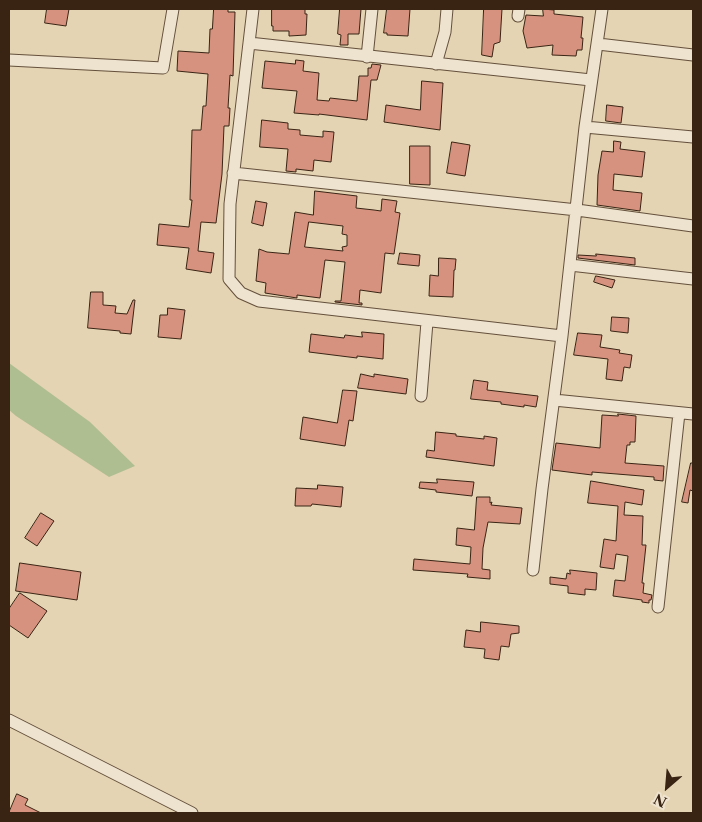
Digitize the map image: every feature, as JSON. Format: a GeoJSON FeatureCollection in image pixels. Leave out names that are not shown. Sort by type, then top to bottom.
{"type":"FeatureCollection","features":[{"type":"Feature","properties":{"kind":"street"},"geometry":{"type":"LineString","coordinates":[[9,60],[163,68],[173,9]]}},
{"type":"Feature","properties":{"kind":"street"},"geometry":{"type":"LineString","coordinates":[[253,9],[230,204],[229,279],[241,293],[260,301],[427,322],[562,336]]}},
{"type":"Feature","properties":{"kind":"street"},"geometry":{"type":"LineString","coordinates":[[367,57],[372,9]]}},
{"type":"Feature","properties":{"kind":"street"},"geometry":{"type":"LineString","coordinates":[[436,64],[445,32],[447,9]]}},
{"type":"Feature","properties":{"kind":"street"},"geometry":{"type":"LineString","coordinates":[[534,570],[542,489],[577,210],[590,80],[598,44],[602,9]]}},
{"type":"Feature","properties":{"kind":"street"},"geometry":{"type":"LineString","coordinates":[[249,43],[590,80]]}},
{"type":"Feature","properties":{"kind":"street"},"geometry":{"type":"LineString","coordinates":[[598,44],[693,55]]}},
{"type":"Feature","properties":{"kind":"street"},"geometry":{"type":"LineString","coordinates":[[585,127],[693,138]]}},
{"type":"Feature","properties":{"kind":"street"},"geometry":{"type":"LineString","coordinates":[[233,173],[577,210],[667,224],[693,226]]}},
{"type":"Feature","properties":{"kind":"street"},"geometry":{"type":"LineString","coordinates":[[570,265],[693,279]]}},
{"type":"Feature","properties":{"kind":"street"},"geometry":{"type":"LineString","coordinates":[[420,396],[427,322]]}},
{"type":"Feature","properties":{"kind":"street"},"geometry":{"type":"LineString","coordinates":[[554,400],[693,414]]}},
{"type":"Feature","properties":{"kind":"street"},"geometry":{"type":"LineString","coordinates":[[658,607],[679,413]]}},
{"type":"Feature","properties":{"kind":"street"},"geometry":{"type":"LineString","coordinates":[[9,720],[192,813]]}},
{"type":"Feature","properties":{"kind":"green space"},"geometry":{"type":"Polygon","coordinates":[[[9,363],[90,422],[135,466],[109,477],[16,416],[9,410],[9,363]]]}},
{"type":"Feature","properties":{"kind":"building"},"geometry":{"type":"Polygon","coordinates":[[[47,9],[69,9],[66,26],[45,23],[47,9]]]}},
{"type":"Feature","properties":{"kind":"building"},"geometry":{"type":"Polygon","coordinates":[[[214,9],[228,9],[228,12],[235,12],[233,76],[230,75],[228,108],[230,108],[229,126],[224,126],[222,174],[216,223],[201,222],[198,251],[214,253],[211,273],[186,269],[189,248],[157,245],[159,224],[189,227],[192,200],[190,200],[192,130],[201,130],[203,106],[206,106],[208,74],[177,71],[178,51],[209,53],[210,29],[212,29],[214,9]]]}},
{"type":"Feature","properties":{"kind":"building"},"geometry":{"type":"Polygon","coordinates":[[[272,9],[305,9],[305,14],[307,14],[306,35],[289,36],[289,31],[273,31],[272,9]]]}},
{"type":"Feature","properties":{"kind":"building"},"geometry":{"type":"Polygon","coordinates":[[[340,9],[361,9],[359,34],[348,34],[348,45],[340,45],[341,35],[338,34],[340,9]]]}},
{"type":"Feature","properties":{"kind":"building"},"geometry":{"type":"Polygon","coordinates":[[[387,9],[410,9],[408,36],[387,35],[387,33],[384,33],[387,9]]]}},
{"type":"Feature","properties":{"kind":"building"},"geometry":{"type":"Polygon","coordinates":[[[484,9],[502,9],[500,42],[494,44],[492,57],[482,55],[484,9]]]}},
{"type":"Feature","properties":{"kind":"building"},"geometry":{"type":"Polygon","coordinates":[[[543,9],[554,10],[554,14],[583,17],[582,50],[577,50],[576,56],[552,55],[553,45],[527,48],[523,31],[526,15],[543,16],[543,9]]]}},
{"type":"Feature","properties":{"kind":"building"},"geometry":{"type":"Polygon","coordinates":[[[296,60],[304,61],[303,71],[319,73],[317,100],[329,101],[330,98],[357,101],[359,76],[368,76],[368,68],[371,68],[372,64],[381,65],[377,80],[371,80],[367,120],[294,113],[297,91],[262,88],[265,61],[295,64],[296,60]]]}},
{"type":"Feature","properties":{"kind":"building"},"geometry":{"type":"Polygon","coordinates":[[[422,81],[443,83],[440,130],[384,122],[386,105],[420,110],[422,81]]]}},
{"type":"Feature","properties":{"kind":"building"},"geometry":{"type":"Polygon","coordinates":[[[607,105],[623,107],[621,123],[606,121],[607,105]]]}},
{"type":"Feature","properties":{"kind":"building"},"geometry":{"type":"Polygon","coordinates":[[[262,120],[288,123],[288,129],[300,130],[300,135],[323,137],[323,131],[334,132],[331,162],[314,160],[313,171],[296,169],[296,172],[286,171],[288,149],[260,147],[262,120]]]}},
{"type":"Feature","properties":{"kind":"building"},"geometry":{"type":"Polygon","coordinates":[[[614,141],[621,142],[620,149],[645,152],[642,177],[614,174],[613,190],[642,193],[640,211],[597,205],[598,175],[602,151],[613,152],[614,141]]]}},
{"type":"Feature","properties":{"kind":"building"},"geometry":{"type":"Polygon","coordinates":[[[452,142],[470,145],[465,176],[447,173],[452,142]]]}},
{"type":"Feature","properties":{"kind":"building"},"geometry":{"type":"Polygon","coordinates":[[[410,146],[430,146],[430,185],[410,184],[410,146]]]}},
{"type":"Feature","properties":{"kind":"building"},"geometry":{"type":"Polygon","coordinates":[[[315,191],[357,196],[356,208],[381,211],[382,199],[397,201],[395,212],[400,213],[394,254],[385,253],[381,293],[360,290],[359,303],[362,303],[362,305],[335,302],[341,301],[345,262],[325,260],[320,298],[297,295],[297,298],[265,293],[266,283],[256,281],[259,249],[267,252],[289,254],[295,212],[313,215],[315,191]],[[309,222],[305,247],[343,251],[342,247],[347,246],[347,235],[342,234],[343,226],[309,222]]]}},
{"type":"Feature","properties":{"kind":"building"},"geometry":{"type":"Polygon","coordinates":[[[256,201],[267,203],[263,226],[252,223],[256,201]]]}},
{"type":"Feature","properties":{"kind":"building"},"geometry":{"type":"Polygon","coordinates":[[[400,253],[420,255],[419,266],[398,264],[400,253]]]}},
{"type":"Feature","properties":{"kind":"building"},"geometry":{"type":"Polygon","coordinates":[[[596,254],[635,258],[635,265],[578,258],[578,255],[596,256],[596,254]]]}},
{"type":"Feature","properties":{"kind":"building"},"geometry":{"type":"Polygon","coordinates":[[[439,258],[456,259],[453,297],[429,296],[430,275],[438,276],[439,258]]]}},
{"type":"Feature","properties":{"kind":"building"},"geometry":{"type":"Polygon","coordinates":[[[596,276],[615,280],[612,288],[594,282],[596,276]]]}},
{"type":"Feature","properties":{"kind":"building"},"geometry":{"type":"Polygon","coordinates":[[[91,292],[103,292],[103,305],[116,306],[115,313],[127,314],[133,300],[135,300],[131,334],[88,328],[91,292]]]}},
{"type":"Feature","properties":{"kind":"building"},"geometry":{"type":"Polygon","coordinates":[[[168,308],[185,310],[181,339],[158,337],[160,315],[167,315],[168,308]]]}},
{"type":"Feature","properties":{"kind":"building"},"geometry":{"type":"Polygon","coordinates":[[[612,317],[629,318],[628,333],[611,331],[612,317]]]}},
{"type":"Feature","properties":{"kind":"building"},"geometry":{"type":"Polygon","coordinates":[[[362,332],[384,334],[383,359],[309,352],[311,334],[344,338],[345,335],[362,337],[362,332]]]}},
{"type":"Feature","properties":{"kind":"building"},"geometry":{"type":"Polygon","coordinates":[[[578,333],[602,335],[600,347],[620,350],[619,353],[632,355],[630,368],[624,367],[622,381],[606,379],[608,359],[574,355],[578,333]]]}},
{"type":"Feature","properties":{"kind":"building"},"geometry":{"type":"Polygon","coordinates":[[[361,374],[374,377],[374,374],[408,379],[406,394],[358,388],[361,374]]]}},
{"type":"Feature","properties":{"kind":"building"},"geometry":{"type":"Polygon","coordinates":[[[474,380],[488,382],[487,390],[538,396],[536,407],[471,399],[474,380]]]}},
{"type":"Feature","properties":{"kind":"building"},"geometry":{"type":"Polygon","coordinates":[[[343,390],[357,391],[353,421],[349,420],[345,446],[300,439],[303,417],[337,423],[343,390]]]}},
{"type":"Feature","properties":{"kind":"building"},"geometry":{"type":"Polygon","coordinates":[[[618,414],[636,416],[635,442],[630,442],[630,445],[627,445],[625,463],[664,466],[663,481],[654,480],[654,477],[592,472],[592,475],[552,470],[556,443],[600,448],[602,415],[618,416],[618,414]]]}},
{"type":"Feature","properties":{"kind":"building"},"geometry":{"type":"Polygon","coordinates":[[[436,432],[484,439],[484,436],[497,438],[494,466],[426,457],[427,450],[434,451],[436,432]]]}},
{"type":"Feature","properties":{"kind":"building"},"geometry":{"type":"Polygon","coordinates":[[[691,463],[693,463],[693,491],[690,490],[688,503],[682,502],[691,463]]]}},
{"type":"Feature","properties":{"kind":"building"},"geometry":{"type":"Polygon","coordinates":[[[437,479],[474,482],[472,496],[419,488],[420,482],[437,483],[437,479]]]}},
{"type":"Feature","properties":{"kind":"building"},"geometry":{"type":"Polygon","coordinates":[[[591,481],[644,490],[642,505],[625,502],[624,515],[643,516],[642,545],[646,545],[642,583],[644,583],[643,593],[652,595],[649,603],[642,602],[642,600],[613,596],[615,580],[625,581],[628,556],[616,554],[614,569],[600,567],[604,539],[616,541],[618,506],[588,503],[591,481]]]}},
{"type":"Feature","properties":{"kind":"building"},"geometry":{"type":"Polygon","coordinates":[[[318,485],[343,487],[341,507],[312,504],[311,506],[295,506],[296,488],[317,489],[318,485]]]}},
{"type":"Feature","properties":{"kind":"building"},"geometry":{"type":"Polygon","coordinates":[[[477,497],[490,497],[491,505],[522,508],[520,524],[488,522],[483,548],[482,569],[490,570],[490,579],[467,577],[468,574],[413,570],[414,559],[470,564],[471,547],[456,545],[457,528],[474,530],[477,497]]]}},
{"type":"Feature","properties":{"kind":"building"},"geometry":{"type":"Polygon","coordinates":[[[41,513],[54,521],[37,546],[25,538],[41,513]]]}},
{"type":"Feature","properties":{"kind":"building"},"geometry":{"type":"Polygon","coordinates":[[[20,563],[81,572],[77,600],[16,591],[20,563]]]}},
{"type":"Feature","properties":{"kind":"building"},"geometry":{"type":"Polygon","coordinates":[[[570,570],[597,573],[596,590],[585,589],[585,595],[568,593],[568,586],[550,584],[550,577],[566,579],[567,573],[570,574],[570,570]]]}},
{"type":"Feature","properties":{"kind":"building"},"geometry":{"type":"Polygon","coordinates":[[[20,593],[47,611],[28,638],[9,625],[9,609],[20,593]]]}},
{"type":"Feature","properties":{"kind":"building"},"geometry":{"type":"Polygon","coordinates":[[[481,622],[519,626],[519,633],[511,634],[509,647],[501,646],[499,660],[484,658],[485,649],[464,647],[466,630],[480,632],[481,622]]]}},
{"type":"Feature","properties":{"kind":"building"},"geometry":{"type":"Polygon","coordinates":[[[17,794],[28,799],[25,805],[41,813],[9,813],[17,794]]]}}]}
